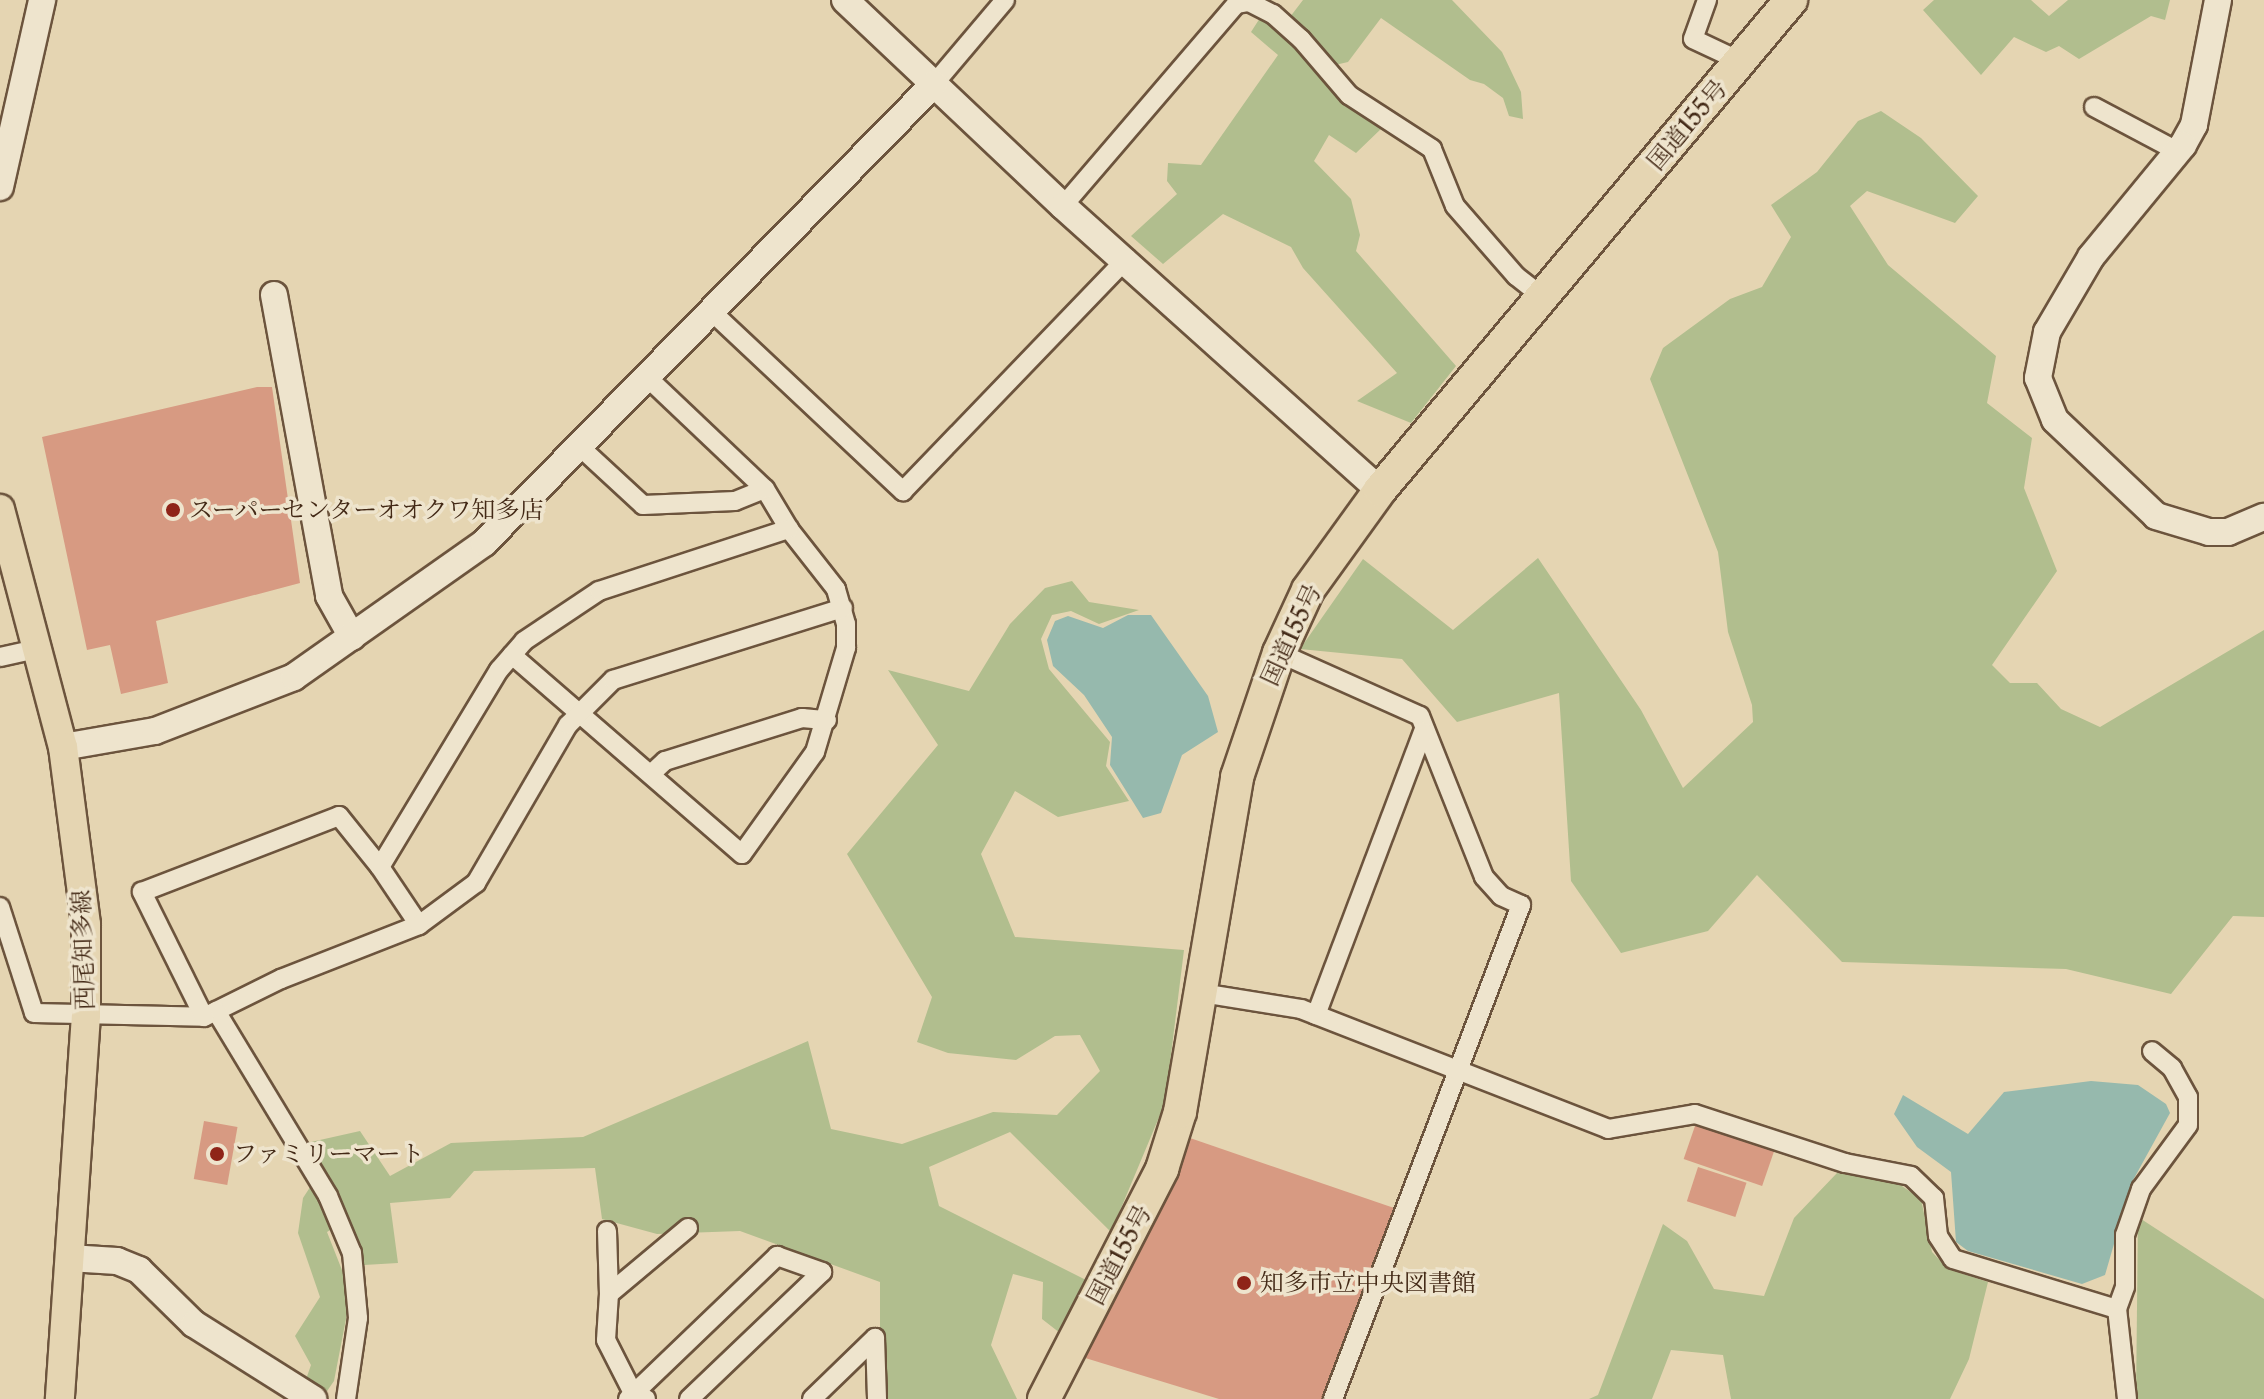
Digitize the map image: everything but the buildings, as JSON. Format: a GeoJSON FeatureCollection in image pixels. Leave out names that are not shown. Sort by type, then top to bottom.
{"type":"FeatureCollection","features":[{"type":"Feature","properties":{"kind":"highway","name":"国道155号"},"geometry":{"type":"LineString","coordinates":[[1044,1399],[1162,1169],[1180,1112],[1237,777],[1279,653],[1308,590],[1380,490],[1791,0]]}},
{"type":"Feature","properties":{"kind":"main road","name":"西尾知多線"},"geometry":{"type":"LineString","coordinates":[[0,509],[41,648],[63,747],[86,925],[86,1015],[60,1399]]}},
{"type":"Feature","properties":{"kind":"street"},"geometry":{"type":"LineString","coordinates":[[0,187],[42,0]]}},
{"type":"Feature","properties":{"kind":"street"},"geometry":{"type":"LineString","coordinates":[[845,0],[1063,206],[1127,258],[1380,490]]}},
{"type":"Feature","properties":{"kind":"street"},"geometry":{"type":"LineString","coordinates":[[63,747],[155,731],[294,677],[484,543],[934,84],[1005,0]]}},
{"type":"Feature","properties":{"kind":"street"},"geometry":{"type":"LineString","coordinates":[[1707,0],[1693,39],[1740,61]]}},
{"type":"Feature","properties":{"kind":"street"},"geometry":{"type":"LineString","coordinates":[[2218,0],[2194,125],[2177,151],[2108,233],[2047,332],[2039,363],[2041,394],[2070,438],[2142,506],[2169,523],[2228,532],[2264,517]]}},
{"type":"Feature","properties":{"kind":"street"},"geometry":{"type":"LineString","coordinates":[[1063,206],[1236,4],[1249,2],[1273,14],[1301,39],[1349,95],[1432,149],[1455,206],[1516,276],[1543,297]]}},
{"type":"Feature","properties":{"kind":"street"},"geometry":{"type":"LineString","coordinates":[[2094,107],[2177,151]]}},
{"type":"Feature","properties":{"kind":"street"},"geometry":{"type":"LineString","coordinates":[[710,310],[903,491],[1127,258]]}},
{"type":"Feature","properties":{"kind":"street"},"geometry":{"type":"LineString","coordinates":[[274,295],[329,596],[352,637]]}},
{"type":"Feature","properties":{"kind":"street"},"geometry":{"type":"LineString","coordinates":[[512,655],[742,854],[815,752],[846,648],[843,608],[836,589],[789,529],[765,489],[646,376]]}},
{"type":"Feature","properties":{"kind":"street"},"geometry":{"type":"LineString","coordinates":[[579,446],[643,505],[735,501],[765,489]]}},
{"type":"Feature","properties":{"kind":"street"},"geometry":{"type":"LineString","coordinates":[[380,867],[512,655],[524,641],[599,591],[789,529]]}},
{"type":"Feature","properties":{"kind":"street"},"geometry":{"type":"LineString","coordinates":[[0,907],[34,1013],[210,1014],[419,925],[476,883],[580,711],[613,680],[843,608]]}},
{"type":"Feature","properties":{"kind":"street"},"geometry":{"type":"LineString","coordinates":[[0,657],[41,648]]}},
{"type":"Feature","properties":{"kind":"street"},"geometry":{"type":"LineString","coordinates":[[1279,653],[1420,716],[1423,732],[1484,877],[1501,896],[1521,905],[1333,1399]]}},
{"type":"Feature","properties":{"kind":"street"},"geometry":{"type":"LineString","coordinates":[[651,774],[665,761],[802,718],[827,720]]}},
{"type":"Feature","properties":{"kind":"street"},"geometry":{"type":"LineString","coordinates":[[1316,1015],[1423,732]]}},
{"type":"Feature","properties":{"kind":"street"},"geometry":{"type":"LineString","coordinates":[[346,1399],[358,1318],[352,1253],[328,1196],[302,1160],[275,1101],[210,1014],[142,892],[339,816],[380,867],[419,925]]}},
{"type":"Feature","properties":{"kind":"street"},"geometry":{"type":"LineString","coordinates":[[1202,993],[1316,1015],[1460,1067],[1608,1129],[1695,1114],[1845,1163],[1911,1176],[1934,1198],[1938,1236],[1953,1259],[2117,1309]]}},
{"type":"Feature","properties":{"kind":"street"},"geometry":{"type":"LineString","coordinates":[[2127,1399],[2117,1309],[2125,1287],[2125,1235],[2141,1189],[2188,1125],[2188,1097],[2172,1068],[2152,1051]]}},
{"type":"Feature","properties":{"kind":"street"},"geometry":{"type":"LineString","coordinates":[[609,1294],[688,1228]]}},
{"type":"Feature","properties":{"kind":"street"},"geometry":{"type":"LineString","coordinates":[[607,1231],[609,1294],[606,1340],[636,1397],[777,1256],[822,1272],[689,1399]]}},
{"type":"Feature","properties":{"kind":"street"},"geometry":{"type":"LineString","coordinates":[[69,1258],[117,1261],[139,1270],[214,1338],[313,1399]]}},
{"type":"Feature","properties":{"kind":"street"},"geometry":{"type":"LineString","coordinates":[[812,1399],[875,1338],[877,1399]]}},
{"type":"Feature","properties":{"kind":"green space"},"geometry":{"type":"Polygon","coordinates":[[[1303,0],[1452,0],[1502,52],[1521,92],[1523,119],[1509,116],[1503,98],[1484,84],[1470,80],[1381,18],[1348,62],[1335,65],[1322,78],[1345,102],[1383,127],[1356,153],[1329,135],[1314,161],[1351,199],[1360,235],[1356,251],[1456,366],[1411,423],[1357,401],[1397,373],[1303,268],[1291,247],[1223,214],[1163,264],[1131,236],[1177,194],[1167,181],[1168,163],[1201,165],[1278,55],[1251,32],[1260,18],[1280,30],[1303,0]]]}},
{"type":"Feature","properties":{"kind":"green space"},"geometry":{"type":"Polygon","coordinates":[[[1934,0],[2031,0],[2049,16],[2068,0],[2170,0],[2165,20],[2151,16],[2079,59],[2059,46],[2046,52],[2014,37],[1981,75],[1923,10],[1934,0]]]}},
{"type":"Feature","properties":{"kind":"green space"},"geometry":{"type":"Polygon","coordinates":[[[1881,111],[1921,138],[1978,196],[1955,223],[1867,191],[1850,206],[1888,265],[1996,356],[1987,403],[2032,438],[2024,488],[2057,571],[1992,665],[2010,683],[2037,683],[2061,709],[2100,727],[2264,630],[2264,917],[2233,916],[2171,994],[2066,969],[1842,962],[1757,875],[1708,931],[1621,953],[1571,881],[1559,693],[1457,722],[1402,659],[1300,649],[1363,559],[1453,630],[1538,558],[1641,710],[1683,788],[1753,722],[1752,705],[1728,632],[1718,552],[1650,379],[1663,348],[1730,299],[1762,287],[1791,237],[1771,205],[1817,172],[1858,121],[1881,111]]]}},
{"type":"Feature","properties":{"kind":"green space"},"geometry":{"type":"Polygon","coordinates":[[[1072,581],[1089,602],[1139,610],[1099,624],[1071,611],[1052,615],[1041,639],[1049,669],[1110,742],[1106,766],[1129,801],[1058,817],[1015,791],[981,854],[1015,937],[1184,950],[1165,1103],[1111,1232],[1010,1132],[929,1167],[939,1206],[1086,1280],[1060,1333],[1042,1319],[1043,1282],[1013,1274],[991,1345],[1017,1399],[880,1399],[880,1282],[740,1231],[657,1234],[602,1219],[595,1168],[474,1171],[450,1198],[390,1203],[398,1263],[364,1265],[343,1222],[327,1232],[351,1293],[334,1381],[325,1394],[304,1385],[311,1365],[295,1336],[320,1297],[298,1233],[303,1198],[318,1175],[302,1144],[360,1131],[390,1176],[451,1143],[583,1137],[808,1041],[831,1129],[902,1144],[993,1112],[1057,1115],[1100,1071],[1080,1035],[1055,1036],[1016,1060],[948,1053],[917,1042],[932,997],[847,854],[938,745],[888,670],[969,691],[1010,624],[1045,588],[1072,581]]]}},
{"type":"Feature","properties":{"kind":"green space"},"geometry":{"type":"Polygon","coordinates":[[[1837,1173],[1896,1182],[1921,1199],[1932,1252],[1948,1269],[1988,1282],[1969,1359],[1950,1399],[1731,1399],[1723,1355],[1671,1350],[1652,1399],[1589,1399],[1598,1395],[1663,1224],[1687,1241],[1714,1289],[1764,1296],[1794,1218],[1837,1173]]]}},
{"type":"Feature","properties":{"kind":"green space"},"geometry":{"type":"Polygon","coordinates":[[[2138,1217],[2264,1299],[2264,1399],[2136,1399],[2138,1217]]]}},
{"type":"Feature","properties":{"kind":"water"},"geometry":{"type":"Polygon","coordinates":[[[1128,615],[1151,615],[1208,696],[1218,732],[1182,755],[1161,813],[1143,818],[1110,765],[1112,737],[1084,695],[1053,666],[1047,640],[1055,621],[1068,616],[1103,628],[1128,615]]]}},
{"type":"Feature","properties":{"kind":"water"},"geometry":{"type":"Polygon","coordinates":[[[2091,1081],[2138,1085],[2166,1104],[2170,1113],[2132,1182],[2105,1275],[2082,1284],[1968,1251],[1956,1242],[1951,1172],[1917,1147],[1894,1114],[1903,1095],[1968,1134],[2004,1092],[2091,1081]]]}},
{"type":"Feature","properties":{"kind":"place","name":"スーパーセンターオオクワ知多店"},"geometry":{"type":"Point","coordinates":[173,510]}},
{"type":"Feature","properties":{"kind":"place","name":"ファミリーマート"},"geometry":{"type":"Point","coordinates":[217,1154]}},
{"type":"Feature","properties":{"kind":"place","name":"知多市立中央図書館"},"geometry":{"type":"Point","coordinates":[1244,1283]}}]}
